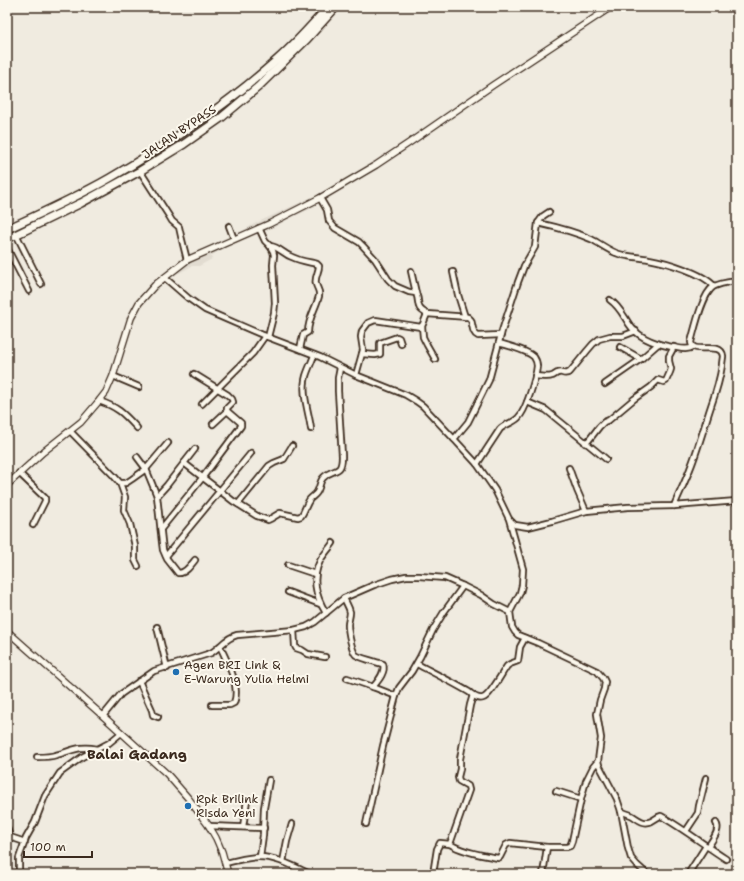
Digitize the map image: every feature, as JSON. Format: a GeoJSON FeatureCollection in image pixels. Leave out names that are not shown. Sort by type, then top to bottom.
{"type":"FeatureCollection","features":[{"type":"Feature","properties":{"kind":"highway","name":"JALAN BYPASS"},"geometry":{"type":"LineString","coordinates":[[7,229],[74,197],[109,178],[139,161],[189,128],[221,105],[277,60],[303,35],[328,7]]}},
{"type":"Feature","properties":{"kind":"highway","name":"JALAN BYPASS"},"geometry":{"type":"LineString","coordinates":[[7,239],[78,205],[140,171],[184,144],[221,118],[252,92],[307,39],[336,7]]}},
{"type":"Feature","properties":{"kind":"highway"},"geometry":{"type":"LineString","coordinates":[[74,197],[78,205]]}},
{"type":"Feature","properties":{"kind":"street"},"geometry":{"type":"LineString","coordinates":[[7,485],[43,452],[81,422],[106,392],[114,376],[131,318],[139,303],[155,285],[187,260],[259,228],[320,198],[376,165],[611,7]]}},
{"type":"Feature","properties":{"kind":"street"},"geometry":{"type":"LineString","coordinates":[[140,171],[172,221],[179,227],[187,260]]}},
{"type":"Feature","properties":{"kind":"street"},"geometry":{"type":"LineString","coordinates":[[320,198],[327,210],[329,221],[335,228],[359,242],[376,259],[388,279],[395,286],[409,292],[416,293]]}},
{"type":"Feature","properties":{"kind":"street"},"geometry":{"type":"LineString","coordinates":[[454,439],[468,422],[489,380],[510,306],[524,266],[535,247],[538,223],[543,216],[549,212]]}},
{"type":"Feature","properties":{"kind":"street"},"geometry":{"type":"LineString","coordinates":[[538,223],[556,227],[592,240],[620,255],[651,260],[681,268],[714,286]]}},
{"type":"Feature","properties":{"kind":"street"},"geometry":{"type":"LineString","coordinates":[[229,226],[234,239]]}},
{"type":"Feature","properties":{"kind":"street"},"geometry":{"type":"LineString","coordinates":[[202,404],[253,353],[266,337],[274,313],[274,255],[259,228]]}},
{"type":"Feature","properties":{"kind":"street"},"geometry":{"type":"LineString","coordinates":[[16,234],[41,284]]}},
{"type":"Feature","properties":{"kind":"street"},"geometry":{"type":"LineString","coordinates":[[270,246],[279,248],[285,254],[292,257],[317,264],[319,266],[316,283],[319,292],[318,298],[315,310],[309,322],[308,332],[302,335],[300,349]]}},
{"type":"Feature","properties":{"kind":"street"},"geometry":{"type":"LineString","coordinates":[[7,248],[29,291]]}},
{"type":"Feature","properties":{"kind":"street"},"geometry":{"type":"LineString","coordinates":[[411,271],[419,308],[427,314],[470,318],[473,330],[478,336],[501,335]]}},
{"type":"Feature","properties":{"kind":"street"},"geometry":{"type":"LineString","coordinates":[[453,272],[465,317]]}},
{"type":"Feature","properties":{"kind":"street"},"geometry":{"type":"LineString","coordinates":[[165,278],[188,298],[206,310],[266,337],[300,349],[356,375],[406,395],[423,406],[477,464],[495,490],[509,519],[523,569],[520,593],[510,612],[512,627],[515,632],[525,638],[597,672],[603,678],[604,685],[597,714],[601,738],[598,761],[600,770],[617,799],[631,858],[647,874]]}},
{"type":"Feature","properties":{"kind":"street"},"geometry":{"type":"LineString","coordinates":[[693,347],[691,344],[706,294],[714,286],[737,281]]}},
{"type":"Feature","properties":{"kind":"street"},"geometry":{"type":"LineString","coordinates":[[610,300],[622,311],[629,325],[647,339],[658,344],[683,349],[693,347],[716,348],[720,350],[723,356],[717,388],[690,469],[674,506]]}},
{"type":"Feature","properties":{"kind":"street"},"geometry":{"type":"LineString","coordinates":[[427,314],[426,320],[422,326],[423,337],[435,359]]}},
{"type":"Feature","properties":{"kind":"street"},"geometry":{"type":"LineString","coordinates":[[356,375],[362,354],[363,346],[361,337],[365,326],[371,321],[375,320],[422,326]]}},
{"type":"Feature","properties":{"kind":"street"},"geometry":{"type":"LineString","coordinates":[[536,376],[549,377],[560,372],[568,374],[599,339],[610,336],[623,336],[636,331]]}},
{"type":"Feature","properties":{"kind":"street"},"geometry":{"type":"LineString","coordinates":[[362,354],[380,354],[380,343],[397,337],[399,338],[401,344]]}},
{"type":"Feature","properties":{"kind":"street"},"geometry":{"type":"LineString","coordinates":[[477,464],[500,429],[518,419],[525,410],[536,376],[536,360],[532,356],[527,352],[499,343]]}},
{"type":"Feature","properties":{"kind":"street"},"geometry":{"type":"LineString","coordinates":[[605,384],[658,344]]}},
{"type":"Feature","properties":{"kind":"street"},"geometry":{"type":"LineString","coordinates":[[586,443],[604,422],[609,420],[634,399],[651,388],[658,380],[664,382],[666,381],[671,369],[669,356],[674,347]]}},
{"type":"Feature","properties":{"kind":"street"},"geometry":{"type":"LineString","coordinates":[[620,348],[641,358]]}},
{"type":"Feature","properties":{"kind":"street"},"geometry":{"type":"LineString","coordinates":[[311,429],[304,390],[306,376],[314,355]]}},
{"type":"Feature","properties":{"kind":"street"},"geometry":{"type":"LineString","coordinates":[[184,463],[233,501],[257,516],[270,519],[281,513],[300,517],[303,514],[309,500],[318,491],[322,479],[340,468],[342,463],[338,385],[340,368]]}},
{"type":"Feature","properties":{"kind":"street"},"geometry":{"type":"LineString","coordinates":[[194,374],[228,395],[233,401],[227,408],[227,411],[213,424]]}},
{"type":"Feature","properties":{"kind":"street"},"geometry":{"type":"LineString","coordinates":[[114,376],[139,387]]}},
{"type":"Feature","properties":{"kind":"street"},"geometry":{"type":"LineString","coordinates":[[99,401],[116,407],[137,428]]}},
{"type":"Feature","properties":{"kind":"street"},"geometry":{"type":"LineString","coordinates":[[527,402],[546,410],[606,459]]}},
{"type":"Feature","properties":{"kind":"street"},"geometry":{"type":"LineString","coordinates":[[161,529],[241,427],[242,424],[227,411]]}},
{"type":"Feature","properties":{"kind":"street"},"geometry":{"type":"LineString","coordinates":[[70,431],[120,483],[125,497],[124,510],[130,524],[135,546],[135,560],[138,566]]}},
{"type":"Feature","properties":{"kind":"street"},"geometry":{"type":"LineString","coordinates":[[120,483],[126,483],[146,469],[168,443]]}},
{"type":"Feature","properties":{"kind":"street"},"geometry":{"type":"LineString","coordinates":[[238,504],[269,466],[284,459],[292,446]]}},
{"type":"Feature","properties":{"kind":"street"},"geometry":{"type":"LineString","coordinates":[[157,496],[195,449]]}},
{"type":"Feature","properties":{"kind":"street"},"geometry":{"type":"LineString","coordinates":[[166,556],[251,453]]}},
{"type":"Feature","properties":{"kind":"street"},"geometry":{"type":"LineString","coordinates":[[138,457],[146,469],[157,496],[162,542],[167,559],[180,574],[184,573],[195,560]]}},
{"type":"Feature","properties":{"kind":"street"},"geometry":{"type":"LineString","coordinates":[[569,468],[586,511]]}},
{"type":"Feature","properties":{"kind":"street"},"geometry":{"type":"LineString","coordinates":[[19,473],[45,498],[33,526]]}},
{"type":"Feature","properties":{"kind":"street"},"geometry":{"type":"LineString","coordinates":[[509,519],[515,525],[528,527],[586,511],[628,507],[674,506],[737,501]]}},
{"type":"Feature","properties":{"kind":"street"},"geometry":{"type":"LineString","coordinates":[[326,613],[320,604],[315,590],[315,574],[320,562],[333,543]]}},
{"type":"Feature","properties":{"kind":"street"},"geometry":{"type":"LineString","coordinates":[[737,562],[735,568],[737,573]]}},
{"type":"Feature","properties":{"kind":"street"},"geometry":{"type":"LineString","coordinates":[[288,565],[315,574]]}},
{"type":"Feature","properties":{"kind":"street"},"geometry":{"type":"LineString","coordinates":[[103,716],[121,694],[154,671],[211,653],[228,638],[237,635],[294,630],[310,625],[344,598],[392,579],[406,576],[445,578],[481,595],[510,612]]}},
{"type":"Feature","properties":{"kind":"street"},"geometry":{"type":"LineString","coordinates":[[366,824],[382,746],[396,696],[417,664],[433,630],[463,586]]}},
{"type":"Feature","properties":{"kind":"street"},"geometry":{"type":"LineString","coordinates":[[288,592],[320,604]]}},
{"type":"Feature","properties":{"kind":"street"},"geometry":{"type":"LineString","coordinates":[[344,598],[348,605],[350,614],[348,626],[354,653],[358,657],[384,665],[384,669],[373,687]]}},
{"type":"Feature","properties":{"kind":"street"},"geometry":{"type":"LineString","coordinates":[[157,627],[167,668]]}},
{"type":"Feature","properties":{"kind":"street"},"geometry":{"type":"LineString","coordinates":[[294,630],[296,648],[308,654],[325,657]]}},
{"type":"Feature","properties":{"kind":"street"},"geometry":{"type":"LineString","coordinates":[[7,631],[167,774],[188,798],[209,826],[219,845],[228,874]]}},
{"type":"Feature","properties":{"kind":"street"},"geometry":{"type":"LineString","coordinates":[[417,664],[478,698],[484,698],[491,691],[507,666],[518,661],[520,647],[525,638]]}},
{"type":"Feature","properties":{"kind":"street"},"geometry":{"type":"LineString","coordinates":[[212,706],[230,705],[234,703],[235,700],[236,688],[234,679],[220,646]]}},
{"type":"Feature","properties":{"kind":"street"},"geometry":{"type":"LineString","coordinates":[[347,678],[396,696]]}},
{"type":"Feature","properties":{"kind":"street"},"geometry":{"type":"LineString","coordinates":[[139,681],[153,715],[158,717]]}},
{"type":"Feature","properties":{"kind":"street"},"geometry":{"type":"LineString","coordinates":[[450,844],[469,790],[468,786],[459,781],[458,777],[460,759],[473,695]]}},
{"type":"Feature","properties":{"kind":"street"},"geometry":{"type":"LineString","coordinates":[[21,874],[19,858],[25,842],[36,822],[45,796],[60,773],[82,757],[109,742],[121,733]]}},
{"type":"Feature","properties":{"kind":"street"},"geometry":{"type":"LineString","coordinates":[[37,757],[55,756],[79,748],[97,748]]}},
{"type":"Feature","properties":{"kind":"street"},"geometry":{"type":"LineString","coordinates":[[433,874],[437,849],[440,843],[450,844],[464,850],[498,858],[506,845],[510,843],[547,847],[567,847],[571,844],[576,828],[586,781],[593,767],[598,761]]}},
{"type":"Feature","properties":{"kind":"street"},"geometry":{"type":"LineString","coordinates":[[686,832],[698,814],[706,778]]}},
{"type":"Feature","properties":{"kind":"street"},"geometry":{"type":"LineString","coordinates":[[260,857],[264,828],[264,808],[269,780]]}},
{"type":"Feature","properties":{"kind":"street"},"geometry":{"type":"LineString","coordinates":[[556,791],[581,799]]}},
{"type":"Feature","properties":{"kind":"street"},"geometry":{"type":"LineString","coordinates":[[243,827],[247,800]]}},
{"type":"Feature","properties":{"kind":"street"},"geometry":{"type":"LineString","coordinates":[[621,812],[632,815],[646,823],[661,816],[726,858]]}},
{"type":"Feature","properties":{"kind":"street"},"geometry":{"type":"LineString","coordinates":[[688,874],[718,830],[716,823]]}},
{"type":"Feature","properties":{"kind":"street"},"geometry":{"type":"LineString","coordinates":[[283,862],[292,824]]}},
{"type":"Feature","properties":{"kind":"street"},"geometry":{"type":"LineString","coordinates":[[209,826],[264,828]]}},
{"type":"Feature","properties":{"kind":"street"},"geometry":{"type":"LineString","coordinates":[[7,828],[10,837],[25,842]]}},
{"type":"Feature","properties":{"kind":"street"},"geometry":{"type":"LineString","coordinates":[[543,874],[547,847]]}},
{"type":"Feature","properties":{"kind":"street"},"geometry":{"type":"LineString","coordinates":[[225,863],[260,857],[283,862],[310,874]]}},
{"type":"Feature","properties":{"kind":"street"},"geometry":{"type":"LineString","coordinates":[[293,874],[296,868]]}},
{"type":"Feature","properties":{"kind":"shaded area"},"geometry":{"type":"Polygon","coordinates":[[[312,197],[315,207],[288,219],[273,228],[260,231],[226,247],[211,256],[212,259],[199,266],[192,266],[179,273],[173,269],[179,261],[199,253],[200,250],[225,241],[256,223],[312,197]]]}},
{"type":"Feature","properties":{"kind":"place","name":"Agen BRI Link & E-Warung Yulia Helmi"},"geometry":{"type":"Point","coordinates":[176,672]}},
{"type":"Feature","properties":{"kind":"place","name":"Rpk Brilink Risda Yeni"},"geometry":{"type":"Point","coordinates":[188,806]}},
{"type":"Feature","properties":{"kind":"district","name":"Balai Gadang"},"geometry":{"type":"Point","coordinates":[137,754]}}]}
